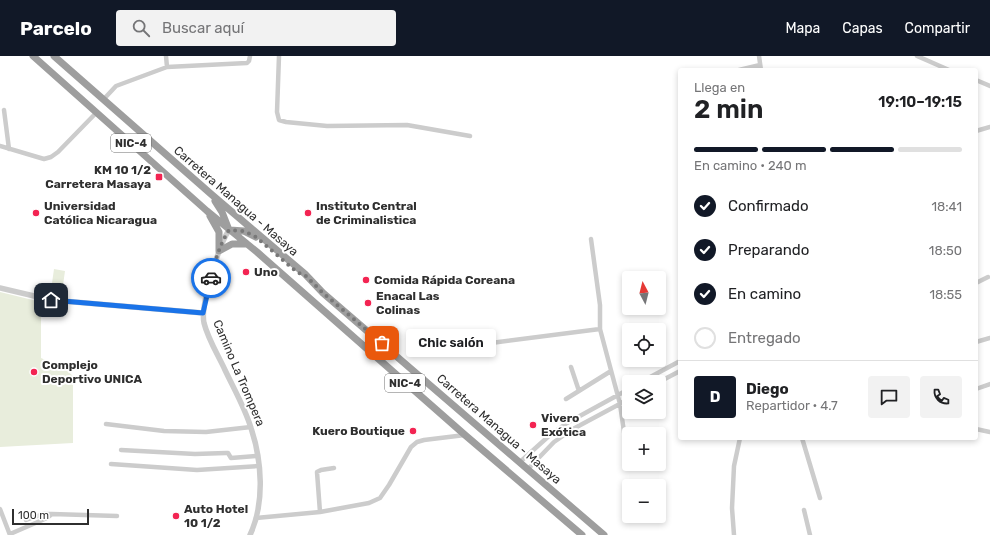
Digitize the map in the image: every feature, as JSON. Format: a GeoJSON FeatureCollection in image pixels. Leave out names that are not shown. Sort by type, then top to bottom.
{"type":"FeatureCollection","features":[{"type":"Feature","properties":{"kind":"highway","name":"Carretera Managua - Masaya"},"geometry":{"type":"LineString","coordinates":[[33,56],[207,211],[582,535]]}},
{"type":"Feature","properties":{"kind":"highway","name":"Carretera Managua - Masaya"},"geometry":{"type":"LineString","coordinates":[[54,56],[304,274],[323,293],[602,534]]}},
{"type":"Feature","properties":{"kind":"highway"},"geometry":{"type":"LineString","coordinates":[[211,194],[222,212],[229,230],[244,231],[256,237],[298,273],[304,274]]}},
{"type":"Feature","properties":{"kind":"highway"},"geometry":{"type":"LineString","coordinates":[[207,211],[219,232],[219,251],[232,244],[247,244]]}},
{"type":"Feature","properties":{"kind":"street"},"geometry":{"type":"LineString","coordinates":[[166,56],[167,67]]}},
{"type":"Feature","properties":{"kind":"street"},"geometry":{"type":"LineString","coordinates":[[103,100],[116,86],[167,67],[247,63],[250,56]]}},
{"type":"Feature","properties":{"kind":"street"},"geometry":{"type":"LineString","coordinates":[[279,56],[277,112],[279,120],[327,126],[407,125],[470,136]]}},
{"type":"Feature","properties":{"kind":"street"},"geometry":{"type":"LineString","coordinates":[[759,56],[760,68]]}},
{"type":"Feature","properties":{"kind":"street"},"geometry":{"type":"LineString","coordinates":[[918,56],[945,68]]}},
{"type":"Feature","properties":{"kind":"street"},"geometry":{"type":"LineString","coordinates":[[978,81],[990,86]]}},
{"type":"Feature","properties":{"kind":"street"},"geometry":{"type":"LineString","coordinates":[[4,110],[9,149]]}},
{"type":"Feature","properties":{"kind":"street"},"geometry":{"type":"LineString","coordinates":[[0,146],[44,159],[51,157],[58,152],[96,113]]}},
{"type":"Feature","properties":{"kind":"street"},"geometry":{"type":"LineString","coordinates":[[978,130],[990,127]]}},
{"type":"Feature","properties":{"kind":"street"},"geometry":{"type":"LineString","coordinates":[[0,288],[51,300],[203,313],[219,251],[229,230]]}},
{"type":"Feature","properties":{"kind":"street"},"geometry":{"type":"LineString","coordinates":[[591,239],[600,305],[600,329],[618,394],[623,427]]}},
{"type":"Feature","properties":{"kind":"street"},"geometry":{"type":"LineString","coordinates":[[978,282],[988,277]]}},
{"type":"Feature","properties":{"kind":"street","name":"Camino La Trompera"},"geometry":{"type":"LineString","coordinates":[[203,313],[204,324],[209,338],[251,428],[258,456],[259,501],[256,518],[250,535]]}},
{"type":"Feature","properties":{"kind":"street"},"geometry":{"type":"LineString","coordinates":[[491,343],[600,329]]}},
{"type":"Feature","properties":{"kind":"street"},"geometry":{"type":"LineString","coordinates":[[978,341],[990,338]]}},
{"type":"Feature","properties":{"kind":"street"},"geometry":{"type":"LineString","coordinates":[[654,375],[678,362]]}},
{"type":"Feature","properties":{"kind":"street"},"geometry":{"type":"LineString","coordinates":[[571,368],[579,391]]}},
{"type":"Feature","properties":{"kind":"street"},"geometry":{"type":"LineString","coordinates":[[566,399],[611,371]]}},
{"type":"Feature","properties":{"kind":"street"},"geometry":{"type":"LineString","coordinates":[[666,378],[678,372]]}},
{"type":"Feature","properties":{"kind":"street"},"geometry":{"type":"LineString","coordinates":[[978,387],[990,384]]}},
{"type":"Feature","properties":{"kind":"street"},"geometry":{"type":"LineString","coordinates":[[520,462],[550,435],[567,423],[622,392]]}},
{"type":"Feature","properties":{"kind":"street"},"geometry":{"type":"LineString","coordinates":[[528,469],[554,442],[573,429],[620,404]]}},
{"type":"Feature","properties":{"kind":"street"},"geometry":{"type":"LineString","coordinates":[[106,424],[164,431],[206,432],[251,428]]}},
{"type":"Feature","properties":{"kind":"street"},"geometry":{"type":"LineString","coordinates":[[978,430],[990,432]]}},
{"type":"Feature","properties":{"kind":"street"},"geometry":{"type":"LineString","coordinates":[[256,518],[320,512],[369,503],[380,498],[410,447],[417,442],[465,435]]}},
{"type":"Feature","properties":{"kind":"street"},"geometry":{"type":"LineString","coordinates":[[734,535],[732,508],[734,466],[740,440]]}},
{"type":"Feature","properties":{"kind":"street"},"geometry":{"type":"LineString","coordinates":[[803,440],[820,498]]}},
{"type":"Feature","properties":{"kind":"street"},"geometry":{"type":"LineString","coordinates":[[121,450],[195,454],[226,452],[231,458],[258,456]]}},
{"type":"Feature","properties":{"kind":"street"},"geometry":{"type":"LineString","coordinates":[[111,464],[196,470],[259,466]]}},
{"type":"Feature","properties":{"kind":"street"},"geometry":{"type":"LineString","coordinates":[[320,512],[317,472],[318,470],[334,468]]}},
{"type":"Feature","properties":{"kind":"street"},"geometry":{"type":"LineString","coordinates":[[0,509],[10,534],[47,518],[52,514]]}},
{"type":"Feature","properties":{"kind":"street"},"geometry":{"type":"LineString","coordinates":[[804,510],[810,535]]}},
{"type":"Feature","properties":{"kind":"street"},"geometry":{"type":"LineString","coordinates":[[26,520],[43,514],[117,516]]}},
{"type":"Feature","properties":{"kind":"green space"},"geometry":{"type":"Polygon","coordinates":[[[54,269],[65,271],[62,292],[51,290],[54,269]]]}},
{"type":"Feature","properties":{"kind":"green space","name":"Complejo Deportivo UNICA"},"geometry":{"type":"Polygon","coordinates":[[[0,292],[41,302],[41,358],[64,368],[73,376],[73,443],[0,447],[0,292]]]}},
{"type":"Feature","properties":{"kind":"way so far"},"geometry":{"type":"LineString","coordinates":[[211,278],[219,251],[229,230],[244,231],[256,237],[298,273],[304,274],[323,293],[382,343]]}},
{"type":"Feature","properties":{"kind":"place","name":"KM 10 1/2 Carretera Masaya"},"geometry":{"type":"Point","coordinates":[159,177]}},
{"type":"Feature","properties":{"kind":"place","name":"Universidad Católica Nicaragua"},"geometry":{"type":"Point","coordinates":[36,213]}},
{"type":"Feature","properties":{"kind":"place","name":"Instituto Central de Criminalistica"},"geometry":{"type":"Point","coordinates":[308,213]}},
{"type":"Feature","properties":{"kind":"place","name":"Uno"},"geometry":{"type":"Point","coordinates":[246,272]}},
{"type":"Feature","properties":{"kind":"place","name":"Comida Rápida Coreana"},"geometry":{"type":"Point","coordinates":[366,280]}},
{"type":"Feature","properties":{"kind":"place","name":"Enacal Las Colinas"},"geometry":{"type":"Point","coordinates":[368,303]}},
{"type":"Feature","properties":{"kind":"place","name":"Chic salón"},"geometry":{"type":"Point","coordinates":[382,343]}},
{"type":"Feature","properties":{"kind":"place","name":"Complejo Deportivo UNICA"},"geometry":{"type":"Point","coordinates":[34,372]}},
{"type":"Feature","properties":{"kind":"place","name":"Vivero Exótica"},"geometry":{"type":"Point","coordinates":[533,425]}},
{"type":"Feature","properties":{"kind":"place","name":"Kuero Boutique"},"geometry":{"type":"Point","coordinates":[413,431]}},
{"type":"Feature","properties":{"kind":"place","name":"Auto Hotel 10 1/2"},"geometry":{"type":"Point","coordinates":[176,516]}},
{"type":"Feature","properties":{"kind":"route"},"geometry":{"type":"LineString","coordinates":[[51,300],[203,313],[211,278]]}}]}
